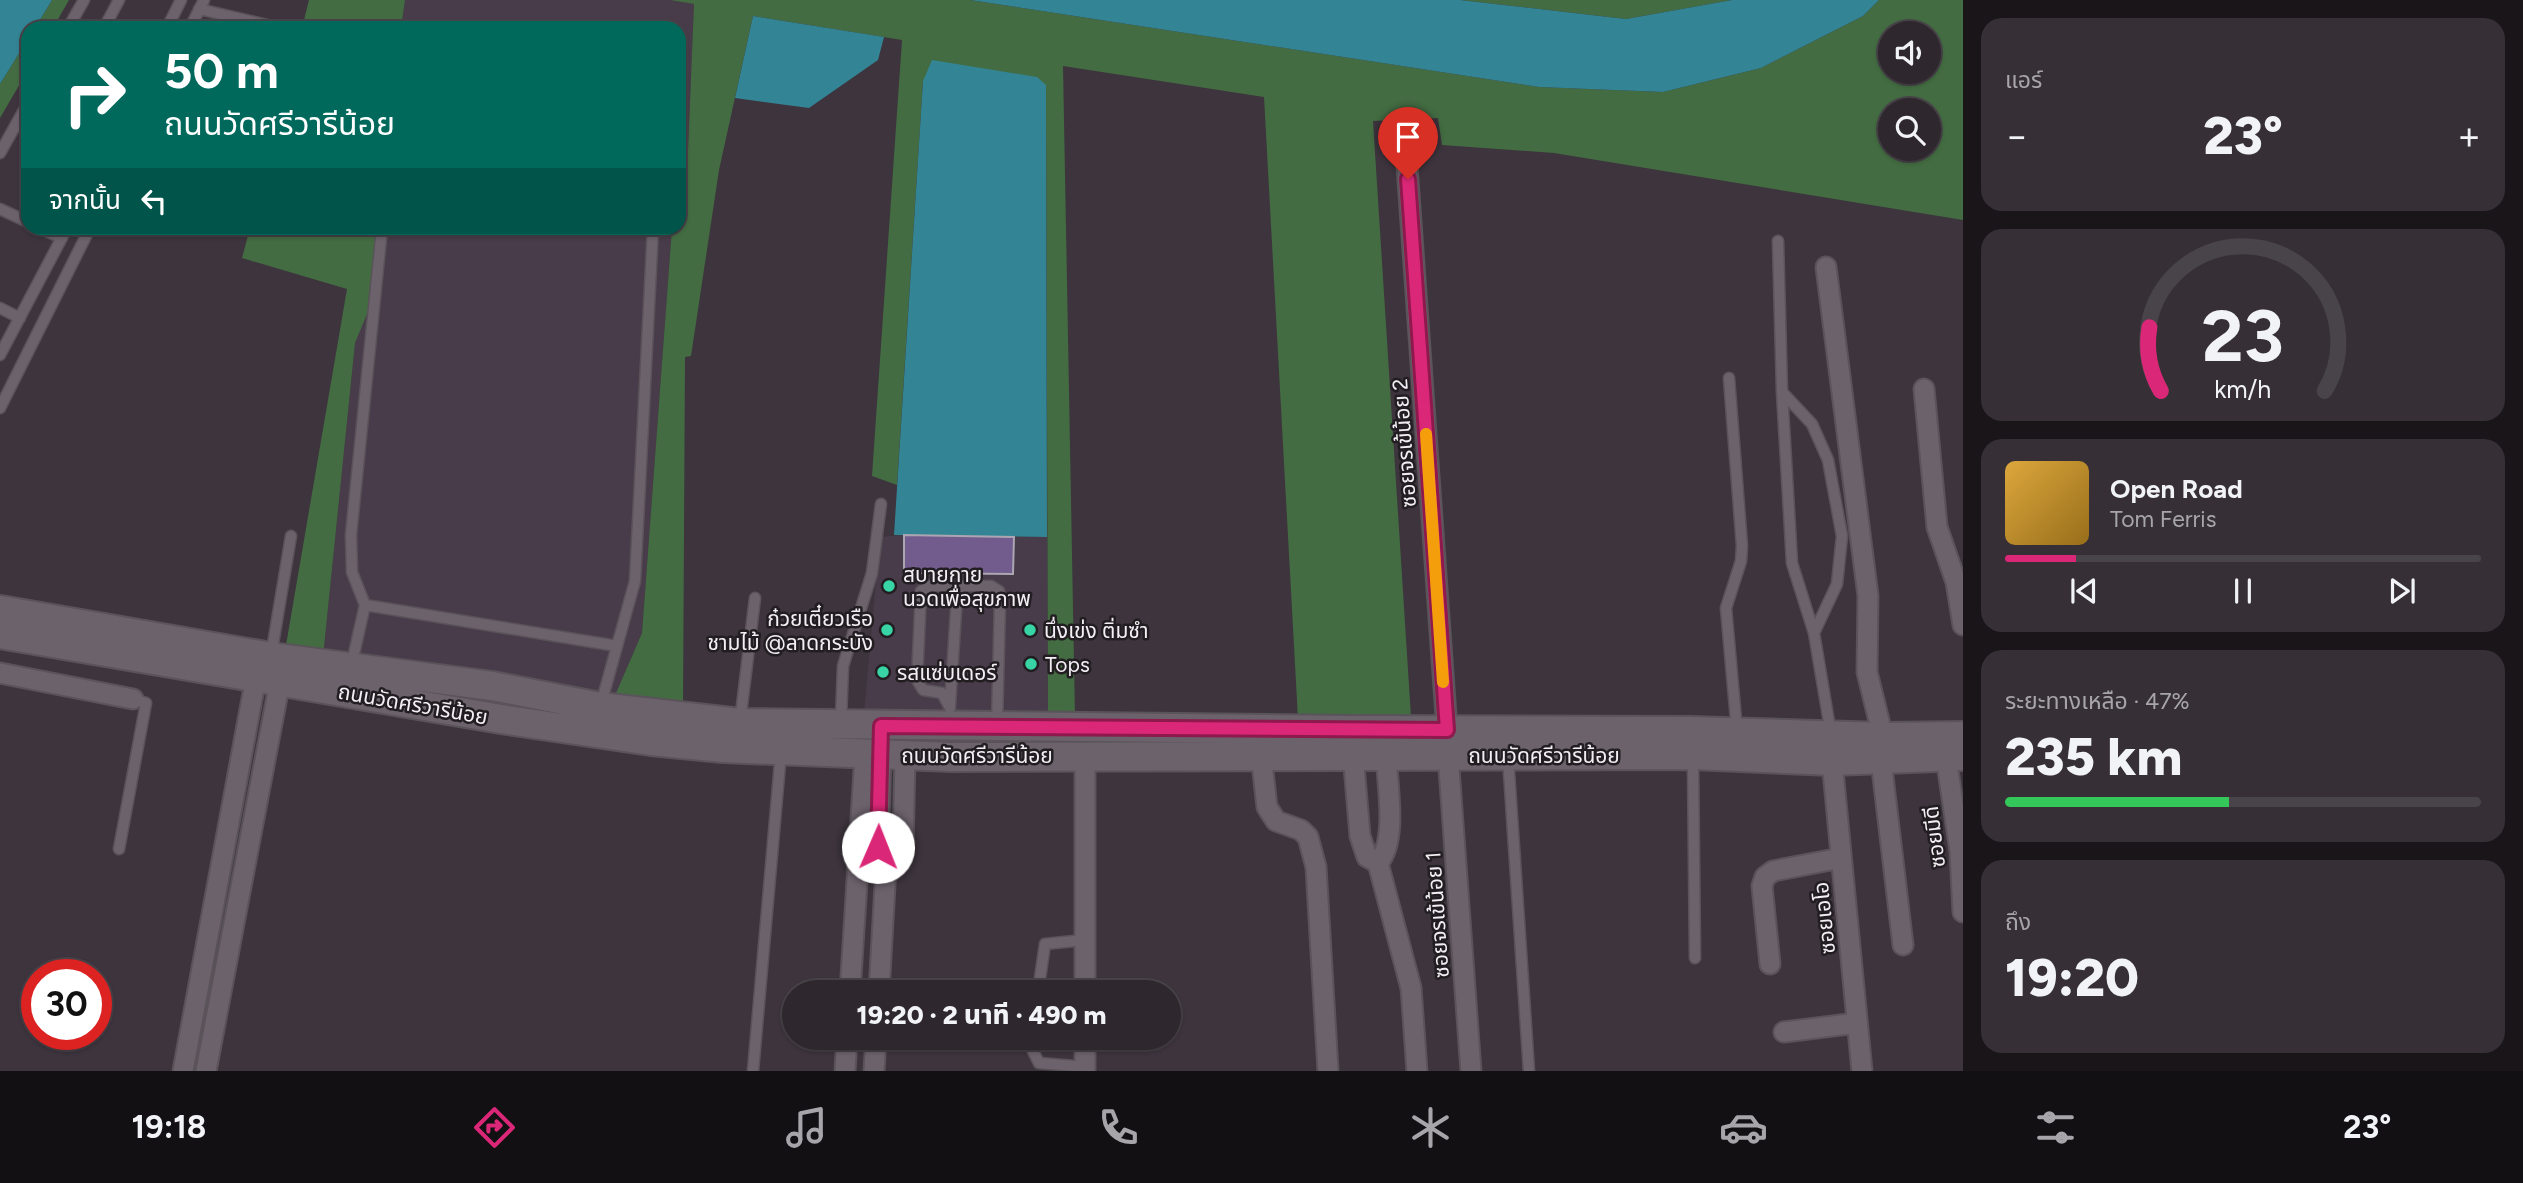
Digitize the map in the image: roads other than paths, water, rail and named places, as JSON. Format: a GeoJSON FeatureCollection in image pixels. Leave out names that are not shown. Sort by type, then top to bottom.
{"type":"FeatureCollection","features":[{"type":"Feature","properties":{"kind":"main road","name":"ถนนวัดศรีวารีน้อย"},"geometry":{"type":"LineString","coordinates":[[0,610],[269,672],[351,667],[492,686],[600,707],[740,723],[893,726],[949,717],[997,726],[1447,743],[1738,731],[1832,748]]}},
{"type":"Feature","properties":{"kind":"main road","name":"ถนนวัดศรีวารีน้อย"},"geometry":{"type":"LineString","coordinates":[[0,634],[269,672],[651,741],[781,751],[884,755],[1386,754],[1447,743],[1507,754],[1693,755],[1832,748],[1957,750]]}},
{"type":"Feature","properties":{"kind":"main road"},"geometry":{"type":"LineString","coordinates":[[884,755],[893,726]]}},
{"type":"Feature","properties":{"kind":"street","name":"ซอยจรเข้น้อย 2"},"geometry":{"type":"LineString","coordinates":[[1406,152],[1447,743]]}},
{"type":"Feature","properties":{"kind":"street"},"geometry":{"type":"LineString","coordinates":[[1826,267],[1867,596],[1867,672],[1882,748],[1903,945]]}},
{"type":"Feature","properties":{"kind":"street"},"geometry":{"type":"LineString","coordinates":[[1924,389],[1937,527],[1956,582],[1963,625]]}},
{"type":"Feature","properties":{"kind":"street"},"geometry":{"type":"LineString","coordinates":[[183,1071],[236,780],[269,672]]}},
{"type":"Feature","properties":{"kind":"street"},"geometry":{"type":"LineString","coordinates":[[205,1071],[260,783],[269,672]]}},
{"type":"Feature","properties":{"kind":"street"},"geometry":{"type":"LineString","coordinates":[[0,673],[133,699]]}},
{"type":"Feature","properties":{"kind":"street","name":"ซอยจรเข้น้อย 1"},"geometry":{"type":"LineString","coordinates":[[1447,743],[1472,1071]]}},
{"type":"Feature","properties":{"kind":"street","name":"ซอยเอโอ"},"geometry":{"type":"LineString","coordinates":[[1832,748],[1840,858],[1862,1071]]}},
{"type":"Feature","properties":{"kind":"street","name":"ซอยมีดี"},"geometry":{"type":"LineString","coordinates":[[1957,750],[1963,912]]}},
{"type":"Feature","properties":{"kind":"street"},"geometry":{"type":"LineString","coordinates":[[1261,754],[1267,807],[1276,821],[1301,830],[1308,837],[1316,867],[1328,1071]]}},
{"type":"Feature","properties":{"kind":"street"},"geometry":{"type":"LineString","coordinates":[[1353,754],[1360,836],[1367,857],[1378,863],[1411,988],[1417,1071]]}},
{"type":"Feature","properties":{"kind":"street"},"geometry":{"type":"LineString","coordinates":[[1378,863],[1387,853],[1389,832],[1386,754]]}},
{"type":"Feature","properties":{"kind":"street"},"geometry":{"type":"LineString","coordinates":[[879,980],[887,867],[903,850],[884,755]]}},
{"type":"Feature","properties":{"kind":"street"},"geometry":{"type":"LineString","coordinates":[[852,980],[884,755]]}},
{"type":"Feature","properties":{"kind":"street"},"geometry":{"type":"LineString","coordinates":[[1084,980],[1085,755]]}},
{"type":"Feature","properties":{"kind":"street"},"geometry":{"type":"LineString","coordinates":[[236,780],[260,783]]}},
{"type":"Feature","properties":{"kind":"street"},"geometry":{"type":"LineString","coordinates":[[1770,964],[1762,887],[1765,877],[1773,871],[1840,858]]}},
{"type":"Feature","properties":{"kind":"street"},"geometry":{"type":"LineString","coordinates":[[202,966],[225,972]]}},
{"type":"Feature","properties":{"kind":"street"},"geometry":{"type":"LineString","coordinates":[[1784,1031],[1857,1023]]}},
{"type":"Feature","properties":{"kind":"street"},"geometry":{"type":"LineString","coordinates":[[845,1071],[847,1050]]}},
{"type":"Feature","properties":{"kind":"street"},"geometry":{"type":"LineString","coordinates":[[873,1071],[875,1050]]}},
{"type":"Feature","properties":{"kind":"street"},"geometry":{"type":"LineString","coordinates":[[1085,1050],[1085,1069]]}},
{"type":"Feature","properties":{"kind":"lane"},"geometry":{"type":"LineString","coordinates":[[72,21],[84,0]]}},
{"type":"Feature","properties":{"kind":"lane"},"geometry":{"type":"LineString","coordinates":[[108,21],[119,0]]}},
{"type":"Feature","properties":{"kind":"lane"},"geometry":{"type":"LineString","coordinates":[[170,21],[181,0]]}},
{"type":"Feature","properties":{"kind":"lane"},"geometry":{"type":"LineString","coordinates":[[194,21],[202,5],[257,21]]}},
{"type":"Feature","properties":{"kind":"lane"},"geometry":{"type":"LineString","coordinates":[[0,153],[21,117]]}},
{"type":"Feature","properties":{"kind":"lane"},"geometry":{"type":"LineString","coordinates":[[17,125],[21,127]]}},
{"type":"Feature","properties":{"kind":"lane"},"geometry":{"type":"LineString","coordinates":[[0,209],[21,219]]}},
{"type":"Feature","properties":{"kind":"lane"},"geometry":{"type":"LineString","coordinates":[[54,235],[61,238]]}},
{"type":"Feature","properties":{"kind":"lane"},"geometry":{"type":"LineString","coordinates":[[0,355],[63,235]]}},
{"type":"Feature","properties":{"kind":"lane"},"geometry":{"type":"LineString","coordinates":[[0,408],[86,235]]}},
{"type":"Feature","properties":{"kind":"lane"},"geometry":{"type":"LineString","coordinates":[[351,667],[365,605],[352,572],[351,535],[381,235]]}},
{"type":"Feature","properties":{"kind":"lane"},"geometry":{"type":"LineString","coordinates":[[600,707],[635,581],[653,235]]}},
{"type":"Feature","properties":{"kind":"lane"},"geometry":{"type":"LineString","coordinates":[[1779,240],[1782,392],[1792,564],[1815,633],[1832,748]]}},
{"type":"Feature","properties":{"kind":"lane"},"geometry":{"type":"LineString","coordinates":[[0,309],[20,318]]}},
{"type":"Feature","properties":{"kind":"lane"},"geometry":{"type":"LineString","coordinates":[[1729,378],[1742,546],[1741,561],[1726,608],[1738,731]]}},
{"type":"Feature","properties":{"kind":"lane"},"geometry":{"type":"LineString","coordinates":[[1782,392],[1812,424],[1828,460],[1842,536],[1836,584],[1815,633]]}},
{"type":"Feature","properties":{"kind":"lane"},"geometry":{"type":"LineString","coordinates":[[841,724],[843,666],[872,573],[881,504]]}},
{"type":"Feature","properties":{"kind":"lane"},"geometry":{"type":"LineString","coordinates":[[269,672],[291,536]]}},
{"type":"Feature","properties":{"kind":"lane"},"geometry":{"type":"LineString","coordinates":[[949,717],[957,595],[969,585]]}},
{"type":"Feature","properties":{"kind":"lane"},"geometry":{"type":"LineString","coordinates":[[949,717],[942,693],[923,690],[917,680],[921,591],[929,586],[991,586],[999,592],[1000,600],[997,726]]}},
{"type":"Feature","properties":{"kind":"lane"},"geometry":{"type":"LineString","coordinates":[[740,723],[755,598]]}},
{"type":"Feature","properties":{"kind":"lane"},"geometry":{"type":"LineString","coordinates":[[365,605],[617,646]]}},
{"type":"Feature","properties":{"kind":"lane"},"geometry":{"type":"LineString","coordinates":[[119,849],[146,703],[133,699]]}},
{"type":"Feature","properties":{"kind":"lane"},"geometry":{"type":"LineString","coordinates":[[753,1071],[781,751]]}},
{"type":"Feature","properties":{"kind":"lane"},"geometry":{"type":"LineString","coordinates":[[1507,754],[1529,1071]]}},
{"type":"Feature","properties":{"kind":"lane"},"geometry":{"type":"LineString","coordinates":[[1693,755],[1695,958]]}},
{"type":"Feature","properties":{"kind":"lane"},"geometry":{"type":"LineString","coordinates":[[1040,980],[1045,944],[1084,940]]}},
{"type":"Feature","properties":{"kind":"lane"},"geometry":{"type":"LineString","coordinates":[[1033,1050],[1039,1063],[1085,1069]]}},
{"type":"Feature","properties":{"kind":"water"},"geometry":{"type":"Polygon","coordinates":[[[0,0],[52,0],[39,21],[21,21],[21,50],[0,84],[0,0]]]}},
{"type":"Feature","properties":{"kind":"water"},"geometry":{"type":"Polygon","coordinates":[[[970,0],[1460,0],[1626,19],[1732,0],[1879,0],[1863,16],[1761,68],[1663,92],[1539,87],[970,0]]]}},
{"type":"Feature","properties":{"kind":"water"},"geometry":{"type":"Polygon","coordinates":[[[753,16],[884,37],[878,60],[809,108],[735,98],[753,16]]]}},
{"type":"Feature","properties":{"kind":"water"},"geometry":{"type":"Polygon","coordinates":[[[932,60],[1037,77],[1046,85],[1047,537],[894,535],[923,81],[932,60]]]}},
{"type":"Feature","properties":{"kind":"place","name":"สบายกาย นวดเพื่อสุขภาพ"},"geometry":{"type":"Point","coordinates":[889,586]}},
{"type":"Feature","properties":{"kind":"place","name":"ก๋วยเตี๋ยวเรือ ชามไม้ @ลาดกระบัง"},"geometry":{"type":"Point","coordinates":[887,630]}},
{"type":"Feature","properties":{"kind":"place","name":"นึ่งเข่ง ติ่มซำ"},"geometry":{"type":"Point","coordinates":[1030,630]}},
{"type":"Feature","properties":{"kind":"place","name":"Tops"},"geometry":{"type":"Point","coordinates":[1031,664]}},
{"type":"Feature","properties":{"kind":"place","name":"รสแซ่บเดอร์"},"geometry":{"type":"Point","coordinates":[883,672]}}]}
